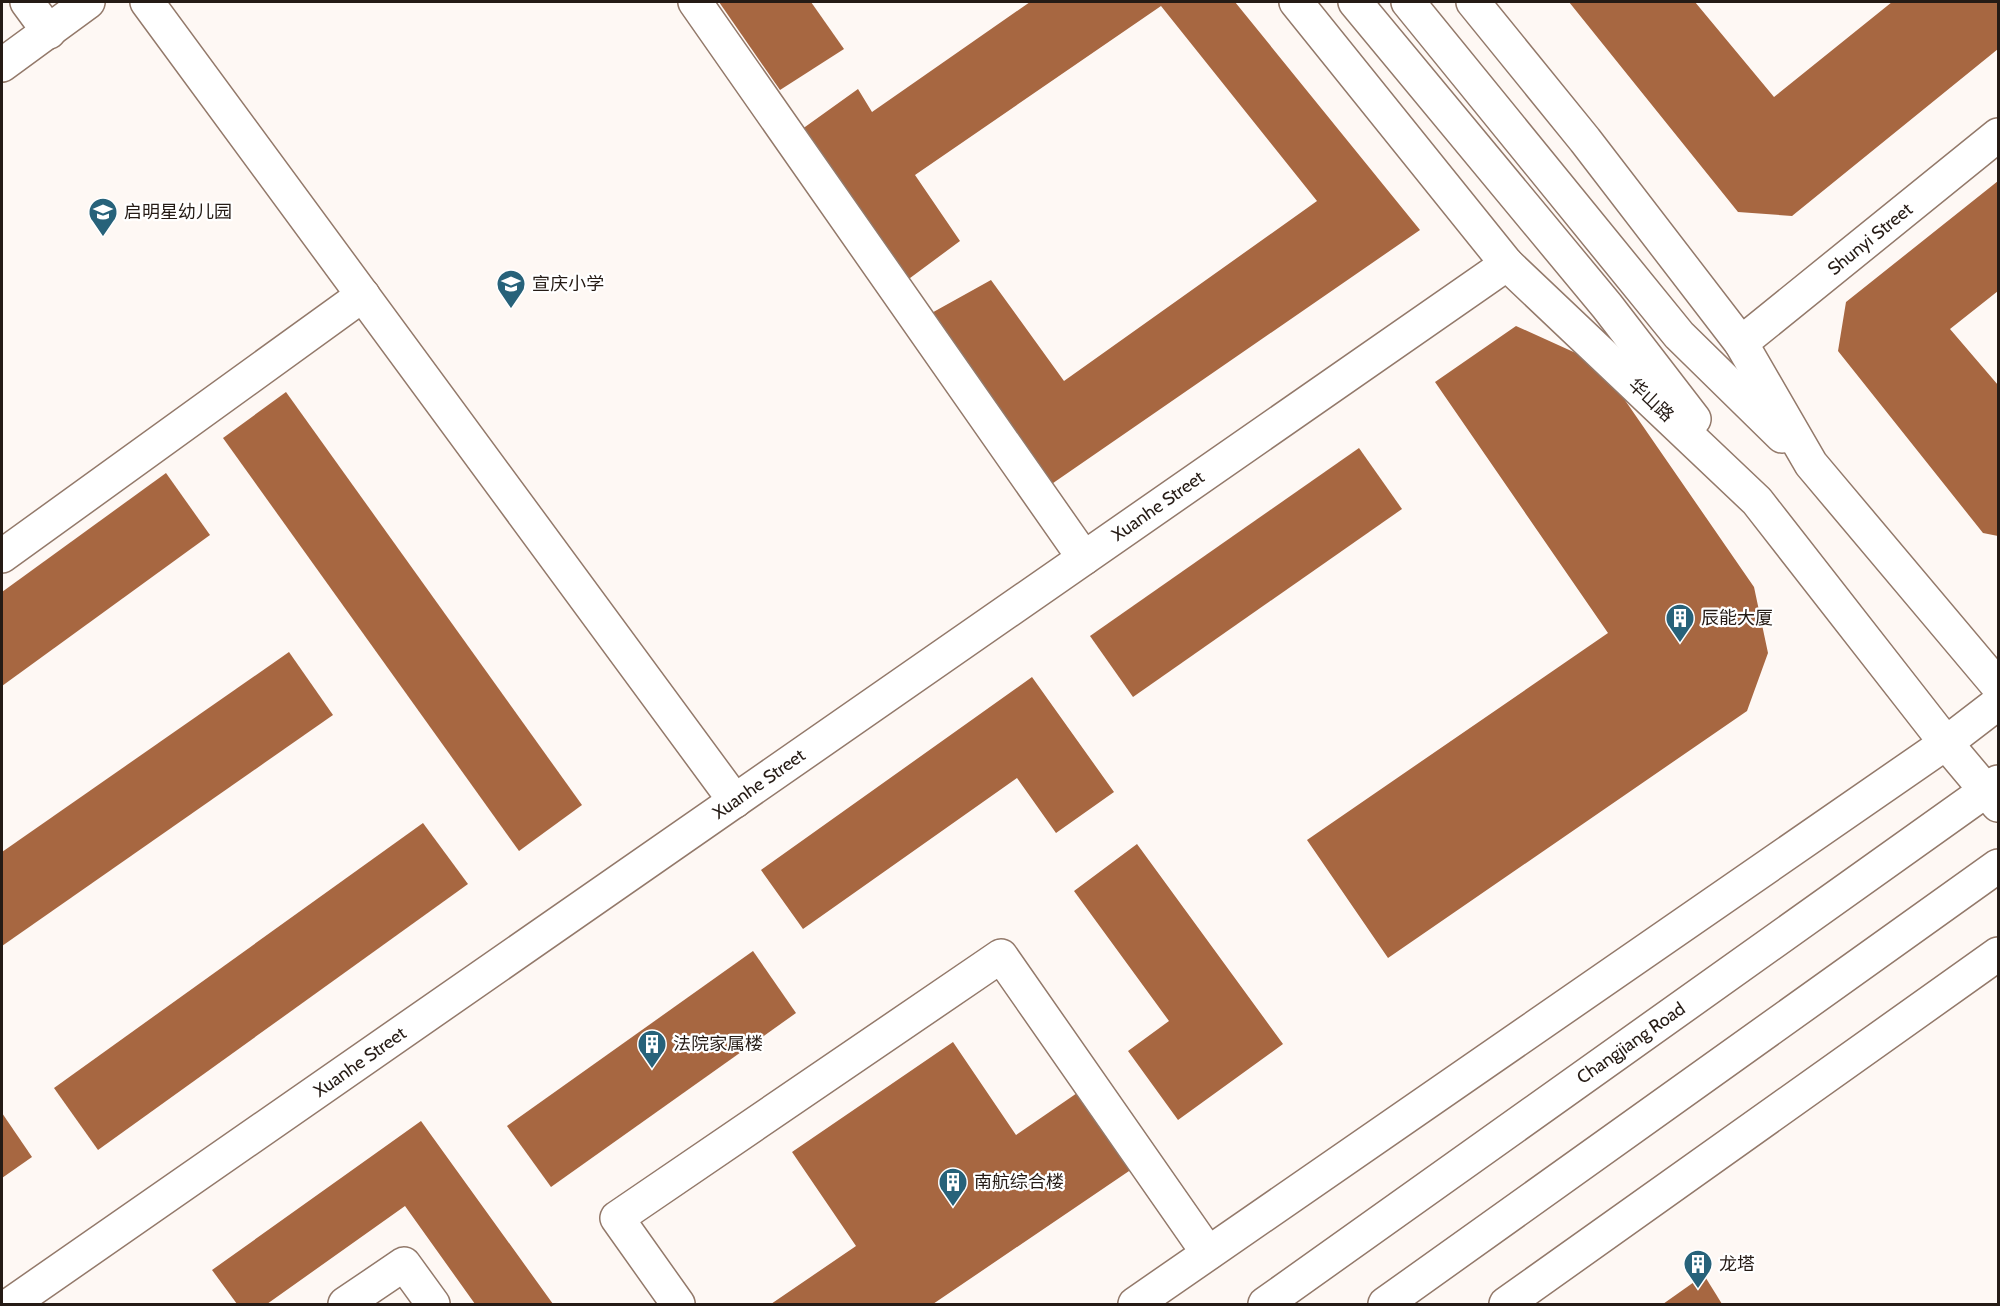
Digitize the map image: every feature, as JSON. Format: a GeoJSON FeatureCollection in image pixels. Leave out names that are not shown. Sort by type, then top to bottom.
{"type":"FeatureCollection","features":[{"type":"Feature","properties":{"kind":"main road"},"geometry":{"type":"LineString","coordinates":[[27,2],[49,32]]}},
{"type":"Feature","properties":{"kind":"main road"},"geometry":{"type":"LineString","coordinates":[[2,65],[88,2]]}},
{"type":"Feature","properties":{"kind":"main road"},"geometry":{"type":"LineString","coordinates":[[147,2],[735,801]]}},
{"type":"Feature","properties":{"kind":"main road"},"geometry":{"type":"LineString","coordinates":[[695,2],[1084,558]]}},
{"type":"Feature","properties":{"kind":"main road","name":"华山路"},"geometry":{"type":"LineString","coordinates":[[1296,2],[1507,264],[1757,501],[1946,742],[1994,792]]}},
{"type":"Feature","properties":{"kind":"main road"},"geometry":{"type":"LineString","coordinates":[[1355,2],[1608,306],[1757,501]]}},
{"type":"Feature","properties":{"kind":"main road"},"geometry":{"type":"LineString","coordinates":[[1408,2],[1679,335],[1812,464],[1998,686]]}},
{"type":"Feature","properties":{"kind":"main road"},"geometry":{"type":"LineString","coordinates":[[1473,2],[1585,140],[1741,343],[1812,464]]}},
{"type":"Feature","properties":{"kind":"main road","name":"Shunyi Street"},"geometry":{"type":"LineString","coordinates":[[1741,343],[1998,135]]}},
{"type":"Feature","properties":{"kind":"main road","name":"Xuanhe Street"},"geometry":{"type":"LineString","coordinates":[[11,1305],[1507,264]]}},
{"type":"Feature","properties":{"kind":"main road"},"geometry":{"type":"LineString","coordinates":[[2,556],[363,295]]}},
{"type":"Feature","properties":{"kind":"main road"},"geometry":{"type":"LineString","coordinates":[[1135,1305],[1946,742],[1998,703]]}},
{"type":"Feature","properties":{"kind":"main road","name":"Changjiang Road"},"geometry":{"type":"LineString","coordinates":[[1265,1305],[1994,792]]}},
{"type":"Feature","properties":{"kind":"main road"},"geometry":{"type":"LineString","coordinates":[[1385,1305],[1998,866]]}},
{"type":"Feature","properties":{"kind":"main road"},"geometry":{"type":"LineString","coordinates":[[1506,1305],[1998,954]]}},
{"type":"Feature","properties":{"kind":"main road"},"geometry":{"type":"LineString","coordinates":[[678,1305],[617,1218],[1001,956],[1208,1253]]}},
{"type":"Feature","properties":{"kind":"main road"},"geometry":{"type":"LineString","coordinates":[[345,1305],[404,1264],[433,1305]]}},
{"type":"Feature","properties":{"kind":"building"},"geometry":{"type":"Polygon","coordinates":[[[719,2],[811,2],[844,49],[780,90],[719,2]]]}},
{"type":"Feature","properties":{"kind":"building"},"geometry":{"type":"Polygon","coordinates":[[[1030,2],[1235,2],[1420,230],[1043,490],[928,315],[991,280],[1064,381],[1317,201],[1161,6],[915,175],[960,241],[902,284],[798,132],[858,89],[872,112],[1030,2]]]}},
{"type":"Feature","properties":{"kind":"building"},"geometry":{"type":"Polygon","coordinates":[[[1569,2],[1695,2],[1774,97],[1892,2],[1998,2],[1998,49],[1792,216],[1738,212],[1569,2]]]}},
{"type":"Feature","properties":{"kind":"building"},"geometry":{"type":"Polygon","coordinates":[[[1998,181],[1998,291],[1950,329],[1998,385],[1998,536],[1983,533],[1838,351],[1846,302],[1998,181]]]}},
{"type":"Feature","properties":{"kind":"building","name":"辰能大厦"},"geometry":{"type":"Polygon","coordinates":[[[1516,326],[1600,364],[1754,587],[1768,653],[1747,711],[1388,958],[1307,840],[1608,633],[1435,382],[1516,326]]]}},
{"type":"Feature","properties":{"kind":"building"},"geometry":{"type":"Polygon","coordinates":[[[286,392],[582,805],[519,851],[223,438],[286,392]]]}},
{"type":"Feature","properties":{"kind":"building"},"geometry":{"type":"Polygon","coordinates":[[[1359,448],[1402,509],[1133,697],[1090,636],[1359,448]]]}},
{"type":"Feature","properties":{"kind":"building"},"geometry":{"type":"Polygon","coordinates":[[[166,473],[210,535],[2,686],[2,592],[166,473]]]}},
{"type":"Feature","properties":{"kind":"building"},"geometry":{"type":"Polygon","coordinates":[[[289,652],[333,715],[2,946],[2,852],[289,652]]]}},
{"type":"Feature","properties":{"kind":"building"},"geometry":{"type":"Polygon","coordinates":[[[1032,677],[1114,792],[1056,833],[1017,778],[803,929],[761,870],[1032,677]]]}},
{"type":"Feature","properties":{"kind":"building"},"geometry":{"type":"Polygon","coordinates":[[[423,823],[468,884],[98,1150],[54,1088],[423,823]]]}},
{"type":"Feature","properties":{"kind":"building"},"geometry":{"type":"Polygon","coordinates":[[[1137,844],[1283,1044],[1178,1120],[1128,1051],[1169,1021],[1074,891],[1137,844]]]}},
{"type":"Feature","properties":{"kind":"building","name":"法院家属楼"},"geometry":{"type":"Polygon","coordinates":[[[753,951],[796,1013],[551,1187],[507,1126],[753,951]]]}},
{"type":"Feature","properties":{"kind":"building","name":"南航综合楼"},"geometry":{"type":"Polygon","coordinates":[[[953,1042],[1016,1135],[1080,1091],[1132,1169],[933,1304],[771,1304],[856,1246],[792,1152],[953,1042]]]}},
{"type":"Feature","properties":{"kind":"building"},"geometry":{"type":"Polygon","coordinates":[[[2,1113],[32,1157],[2,1178],[2,1113]]]}},
{"type":"Feature","properties":{"kind":"building"},"geometry":{"type":"Polygon","coordinates":[[[421,1121],[553,1304],[475,1304],[405,1206],[267,1304],[237,1304],[212,1270],[421,1121]]]}},
{"type":"Feature","properties":{"kind":"building","name":"龙塔"},"geometry":{"type":"Polygon","coordinates":[[[1704,1275],[1722,1304],[1663,1304],[1704,1275]]]}},
{"type":"Feature","properties":{"kind":"place","name":"启明星幼儿园"},"geometry":{"type":"Point","coordinates":[103,238]}},
{"type":"Feature","properties":{"kind":"place","name":"宣庆小学"},"geometry":{"type":"Point","coordinates":[511,310]}},
{"type":"Feature","properties":{"kind":"place","name":"辰能大厦"},"geometry":{"type":"Point","coordinates":[1680,644]}},
{"type":"Feature","properties":{"kind":"place","name":"法院家属楼"},"geometry":{"type":"Point","coordinates":[652,1070]}},
{"type":"Feature","properties":{"kind":"place","name":"南航综合楼"},"geometry":{"type":"Point","coordinates":[953,1208]}},
{"type":"Feature","properties":{"kind":"place","name":"龙塔"},"geometry":{"type":"Point","coordinates":[1698,1290]}}]}
